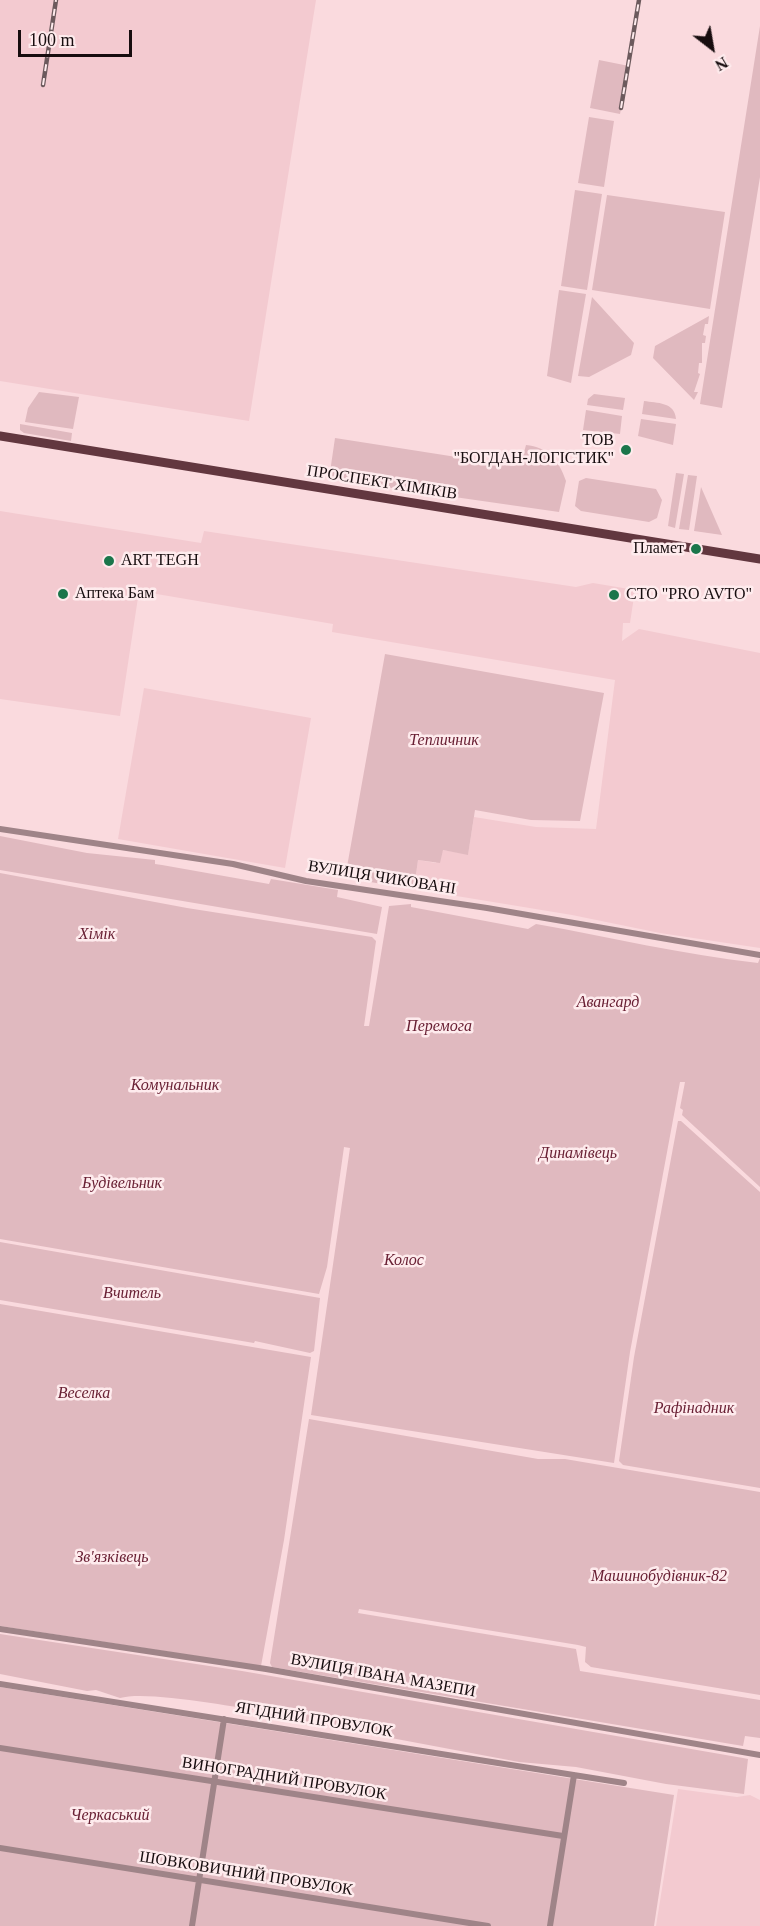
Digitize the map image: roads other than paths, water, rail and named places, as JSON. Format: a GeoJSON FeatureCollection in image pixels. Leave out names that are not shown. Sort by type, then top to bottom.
{"type":"FeatureCollection","features":[{"type":"Feature","properties":{"kind":"main road","name":"ПРОСПЕКТ ХІМІКІВ"},"geometry":{"type":"LineString","coordinates":[[0,436],[760,559]]}},
{"type":"Feature","properties":{"kind":"street","name":"ВУЛИЦЯ ЧИКОВАНІ"},"geometry":{"type":"LineString","coordinates":[[0,829],[233,864],[306,881],[487,908],[760,955]]}},
{"type":"Feature","properties":{"kind":"street","name":"ВУЛИЦЯ ІВАНА МАЗЕПИ"},"geometry":{"type":"LineString","coordinates":[[0,1629],[266,1669],[760,1755]]}},
{"type":"Feature","properties":{"kind":"street","name":"ЯГІДНИЙ ПРОВУЛОК"},"geometry":{"type":"LineString","coordinates":[[0,1684],[624,1783]]}},
{"type":"Feature","properties":{"kind":"street"},"geometry":{"type":"LineString","coordinates":[[192,1926],[216,1783],[224,1719]]}},
{"type":"Feature","properties":{"kind":"street","name":"ВИНОГРАДНИЙ ПРОВУЛОК"},"geometry":{"type":"LineString","coordinates":[[0,1748],[564,1836]]}},
{"type":"Feature","properties":{"kind":"street"},"geometry":{"type":"LineString","coordinates":[[550,1926],[574,1775]]}},
{"type":"Feature","properties":{"kind":"street","name":"ШОВКОВИЧНИЙ ПРОВУЛОК"},"geometry":{"type":"LineString","coordinates":[[0,1848],[488,1926]]}},
{"type":"Feature","properties":{"kind":"railway"},"geometry":{"type":"LineString","coordinates":[[43,85],[56,0]]}},
{"type":"Feature","properties":{"kind":"railway"},"geometry":{"type":"LineString","coordinates":[[621,108],[639,0]]}},
{"type":"Feature","properties":{"kind":"place","name":"ТОВ \"БОГДАН-ЛОГІСТИК\""},"geometry":{"type":"Point","coordinates":[626,450]}},
{"type":"Feature","properties":{"kind":"place","name":"Пламет"},"geometry":{"type":"Point","coordinates":[696,549]}},
{"type":"Feature","properties":{"kind":"place","name":"ART TEGH"},"geometry":{"type":"Point","coordinates":[109,561]}},
{"type":"Feature","properties":{"kind":"place","name":"Аптека Бам"},"geometry":{"type":"Point","coordinates":[63,594]}},
{"type":"Feature","properties":{"kind":"place","name":"СТО \"PRO AVTO\""},"geometry":{"type":"Point","coordinates":[614,595]}},
{"type":"Feature","properties":{"kind":"park label","name":"Тепличник"},"geometry":{"type":"Point","coordinates":[444,741]}},
{"type":"Feature","properties":{"kind":"park label","name":"Хімік"},"geometry":{"type":"Point","coordinates":[97,935]}},
{"type":"Feature","properties":{"kind":"park label","name":"Авангард"},"geometry":{"type":"Point","coordinates":[608,1003]}},
{"type":"Feature","properties":{"kind":"park label","name":"Перемога"},"geometry":{"type":"Point","coordinates":[439,1027]}},
{"type":"Feature","properties":{"kind":"park label","name":"Комунальник"},"geometry":{"type":"Point","coordinates":[175,1086]}},
{"type":"Feature","properties":{"kind":"park label","name":"Динамівець"},"geometry":{"type":"Point","coordinates":[578,1154]}},
{"type":"Feature","properties":{"kind":"park label","name":"Будівельник"},"geometry":{"type":"Point","coordinates":[122,1184]}},
{"type":"Feature","properties":{"kind":"park label","name":"Колос"},"geometry":{"type":"Point","coordinates":[404,1261]}},
{"type":"Feature","properties":{"kind":"park label","name":"Вчитель"},"geometry":{"type":"Point","coordinates":[132,1294]}},
{"type":"Feature","properties":{"kind":"park label","name":"Веселка"},"geometry":{"type":"Point","coordinates":[84,1394]}},
{"type":"Feature","properties":{"kind":"park label","name":"Рафінадник"},"geometry":{"type":"Point","coordinates":[694,1409]}},
{"type":"Feature","properties":{"kind":"park label","name":"Зв'язківець"},"geometry":{"type":"Point","coordinates":[112,1558]}},
{"type":"Feature","properties":{"kind":"park label","name":"Машинобудівник-82"},"geometry":{"type":"Point","coordinates":[659,1577]}},
{"type":"Feature","properties":{"kind":"park label","name":"Черкаський"},"geometry":{"type":"Point","coordinates":[110,1816]}}]}
